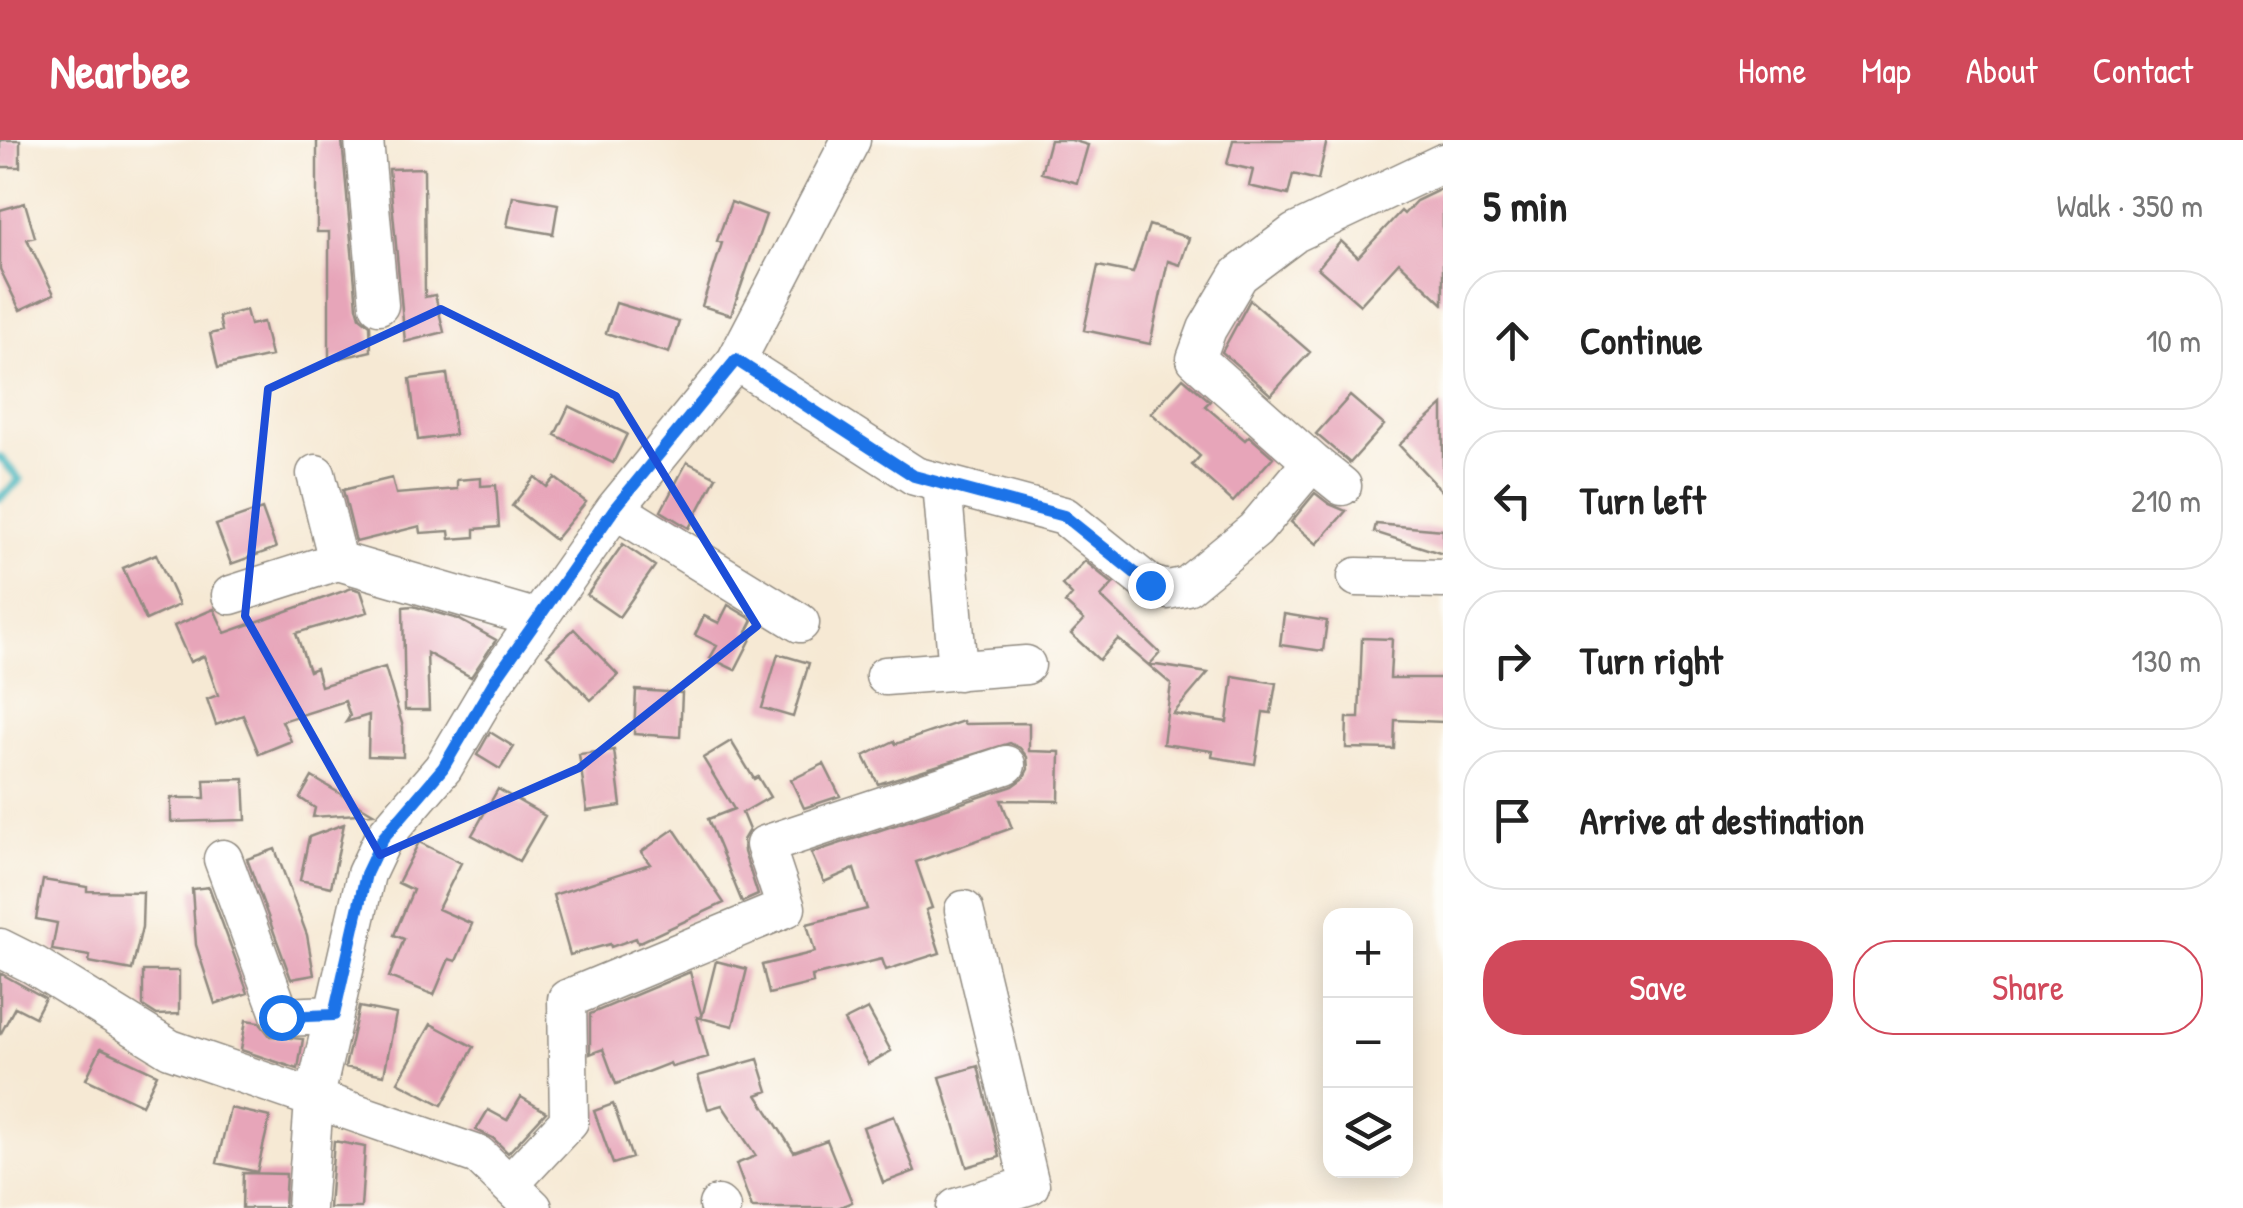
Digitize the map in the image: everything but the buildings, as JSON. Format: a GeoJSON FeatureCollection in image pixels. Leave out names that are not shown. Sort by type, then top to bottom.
{"type":"FeatureCollection","features":[{"type":"Feature","properties":{"kind":"street"},"geometry":{"type":"LineString","coordinates":[[364,140],[379,305]]}},
{"type":"Feature","properties":{"kind":"street"},"geometry":{"type":"LineString","coordinates":[[306,1208],[314,1101],[366,874],[383,838],[443,768],[495,680],[615,508],[736,360],[850,140]]}},
{"type":"Feature","properties":{"kind":"street"},"geometry":{"type":"LineString","coordinates":[[1342,486],[1196,359],[1206,330],[1240,275],[1296,233],[1443,163]]}},
{"type":"Feature","properties":{"kind":"street"},"geometry":{"type":"LineString","coordinates":[[736,360],[914,476],[1064,516],[1150,585],[1168,590],[1187,586],[1255,530],[1312,462]]}},
{"type":"Feature","properties":{"kind":"street"},"geometry":{"type":"LineString","coordinates":[[316,474],[338,561]]}},
{"type":"Feature","properties":{"kind":"street"},"geometry":{"type":"LineString","coordinates":[[942,483],[958,671]]}},
{"type":"Feature","properties":{"kind":"street"},"geometry":{"type":"LineString","coordinates":[[615,508],[800,623]]}},
{"type":"Feature","properties":{"kind":"street"},"geometry":{"type":"LineString","coordinates":[[231,595],[338,561],[538,619]]}},
{"type":"Feature","properties":{"kind":"street"},"geometry":{"type":"LineString","coordinates":[[1357,578],[1443,580]]}},
{"type":"Feature","properties":{"kind":"street"},"geometry":{"type":"LineString","coordinates":[[885,676],[1026,665]]}},
{"type":"Feature","properties":{"kind":"street"},"geometry":{"type":"LineString","coordinates":[[0,948],[170,1048],[478,1155],[521,1197],[569,1121],[567,999],[786,908],[765,844],[1006,765]]}},
{"type":"Feature","properties":{"kind":"street"},"geometry":{"type":"LineString","coordinates":[[223,859],[281,1017],[334,1015]]}},
{"type":"Feature","properties":{"kind":"street"},"geometry":{"type":"LineString","coordinates":[[956,1208],[1030,1185],[964,910]]}},
{"type":"Feature","properties":{"kind":"highlighted area"},"geometry":{"type":"Polygon","coordinates":[[[441,309],[616,396],[757,626],[579,768],[380,855],[245,616],[268,389],[441,309]]]}},
{"type":"Feature","properties":{"kind":"waterway"},"geometry":{"type":"LineString","coordinates":[[0,457],[20,480],[0,498]]}},
{"type":"Feature","properties":{"kind":"route"},"geometry":{"type":"LineString","coordinates":[[281,1017],[334,1015],[366,874],[383,838],[443,768],[495,680],[615,508],[736,360],[914,476],[1064,516],[1150,585]]}}]}
